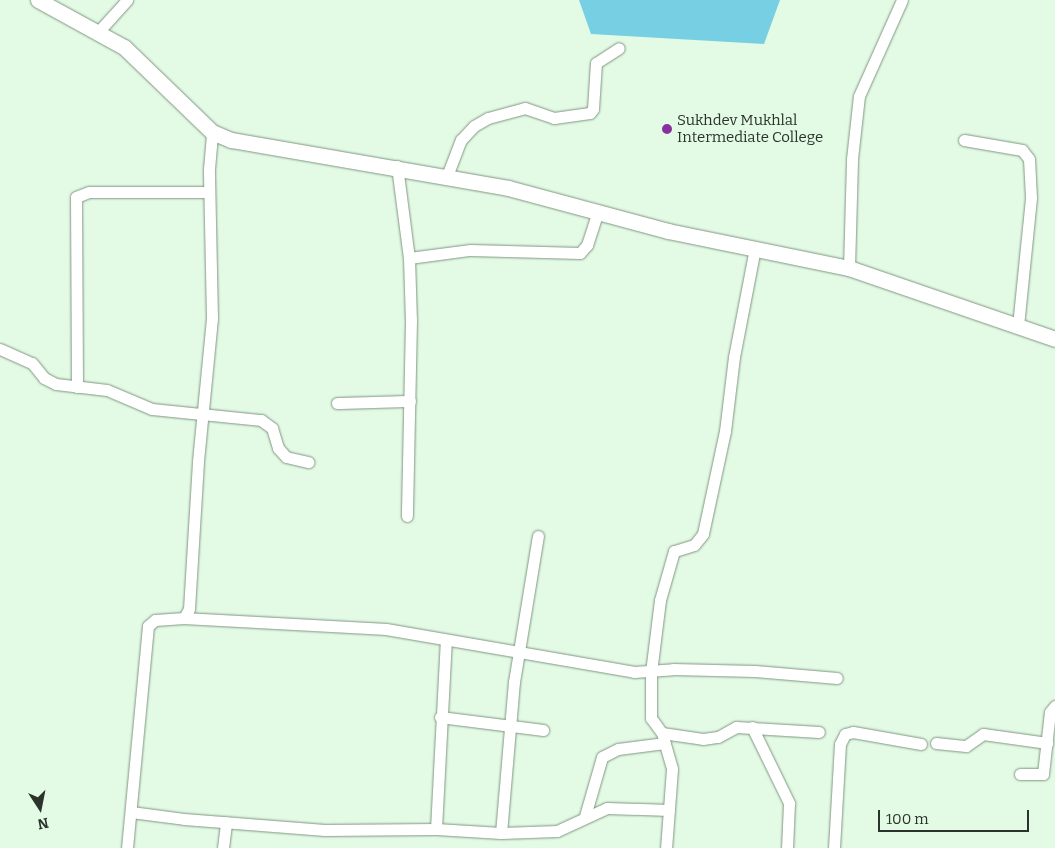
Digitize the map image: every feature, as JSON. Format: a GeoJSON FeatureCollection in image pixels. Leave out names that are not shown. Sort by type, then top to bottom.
{"type":"FeatureCollection","features":[{"type":"Feature","properties":{"kind":"main road"},"geometry":{"type":"LineString","coordinates":[[38,0],[54,4],[124,47],[212,132],[231,140],[397,166],[530,192],[668,231],[849,268],[1055,339]]}},
{"type":"Feature","properties":{"kind":"street"},"geometry":{"type":"LineString","coordinates":[[99,32],[127,0]]}},
{"type":"Feature","properties":{"kind":"street"},"geometry":{"type":"LineString","coordinates":[[849,268],[852,160],[859,96],[902,0]]}},
{"type":"Feature","properties":{"kind":"street"},"geometry":{"type":"LineString","coordinates":[[447,176],[461,140],[474,126],[488,118],[525,108],[554,118],[590,113],[593,109],[594,68],[601,58],[619,48]]}},
{"type":"Feature","properties":{"kind":"street"},"geometry":{"type":"LineString","coordinates":[[184,618],[190,609],[202,414],[213,295],[209,192],[212,132]]}},
{"type":"Feature","properties":{"kind":"street"},"geometry":{"type":"LineString","coordinates":[[964,140],[1022,150],[1029,159],[1031,198],[1018,326]]}},
{"type":"Feature","properties":{"kind":"street"},"geometry":{"type":"LineString","coordinates":[[397,166],[409,258],[410,401],[407,516]]}},
{"type":"Feature","properties":{"kind":"street"},"geometry":{"type":"LineString","coordinates":[[77,387],[76,197],[89,192],[209,192]]}},
{"type":"Feature","properties":{"kind":"street"},"geometry":{"type":"LineString","coordinates":[[409,258],[470,250],[580,253],[587,245],[598,212]]}},
{"type":"Feature","properties":{"kind":"street"},"geometry":{"type":"LineString","coordinates":[[666,848],[672,769],[664,738],[651,718],[651,672],[658,612],[674,551],[700,541],[703,534],[725,431],[734,356],[755,248]]}},
{"type":"Feature","properties":{"kind":"street"},"geometry":{"type":"LineString","coordinates":[[0,350],[32,363],[49,382],[107,390],[152,409],[261,420],[272,428],[278,448],[286,458],[308,462]]}},
{"type":"Feature","properties":{"kind":"street"},"geometry":{"type":"LineString","coordinates":[[337,404],[410,401]]}},
{"type":"Feature","properties":{"kind":"street"},"geometry":{"type":"LineString","coordinates":[[501,834],[514,682],[521,654],[538,536]]}},
{"type":"Feature","properties":{"kind":"street"},"geometry":{"type":"LineString","coordinates":[[127,848],[148,626],[154,620],[184,618],[386,629],[629,672],[755,670],[837,678]]}},
{"type":"Feature","properties":{"kind":"street"},"geometry":{"type":"LineString","coordinates":[[436,829],[440,717],[446,640]]}},
{"type":"Feature","properties":{"kind":"street"},"geometry":{"type":"LineString","coordinates":[[1020,774],[1043,774],[1050,712],[1055,706]]}},
{"type":"Feature","properties":{"kind":"street"},"geometry":{"type":"LineString","coordinates":[[440,717],[543,730]]}},
{"type":"Feature","properties":{"kind":"street"},"geometry":{"type":"LineString","coordinates":[[586,816],[602,757],[618,749],[664,738],[711,739],[736,727],[819,732]]}},
{"type":"Feature","properties":{"kind":"street"},"geometry":{"type":"LineString","coordinates":[[752,727],[789,803],[787,848]]}},
{"type":"Feature","properties":{"kind":"street"},"geometry":{"type":"LineString","coordinates":[[834,848],[838,773],[844,734],[853,732],[921,744]]}},
{"type":"Feature","properties":{"kind":"street"},"geometry":{"type":"LineString","coordinates":[[936,743],[966,746],[983,734],[1047,743]]}},
{"type":"Feature","properties":{"kind":"street"},"geometry":{"type":"LineString","coordinates":[[131,812],[325,830],[436,829],[501,834],[557,831],[586,816],[607,808],[669,810]]}},
{"type":"Feature","properties":{"kind":"street"},"geometry":{"type":"LineString","coordinates":[[223,848],[226,822]]}},
{"type":"Feature","properties":{"kind":"water"},"geometry":{"type":"Polygon","coordinates":[[[579,0],[780,0],[764,44],[591,34],[579,0]]]}},
{"type":"Feature","properties":{"kind":"place","name":"Sukhdev Mukhlal Intermediate College"},"geometry":{"type":"Point","coordinates":[667,129]}}]}
